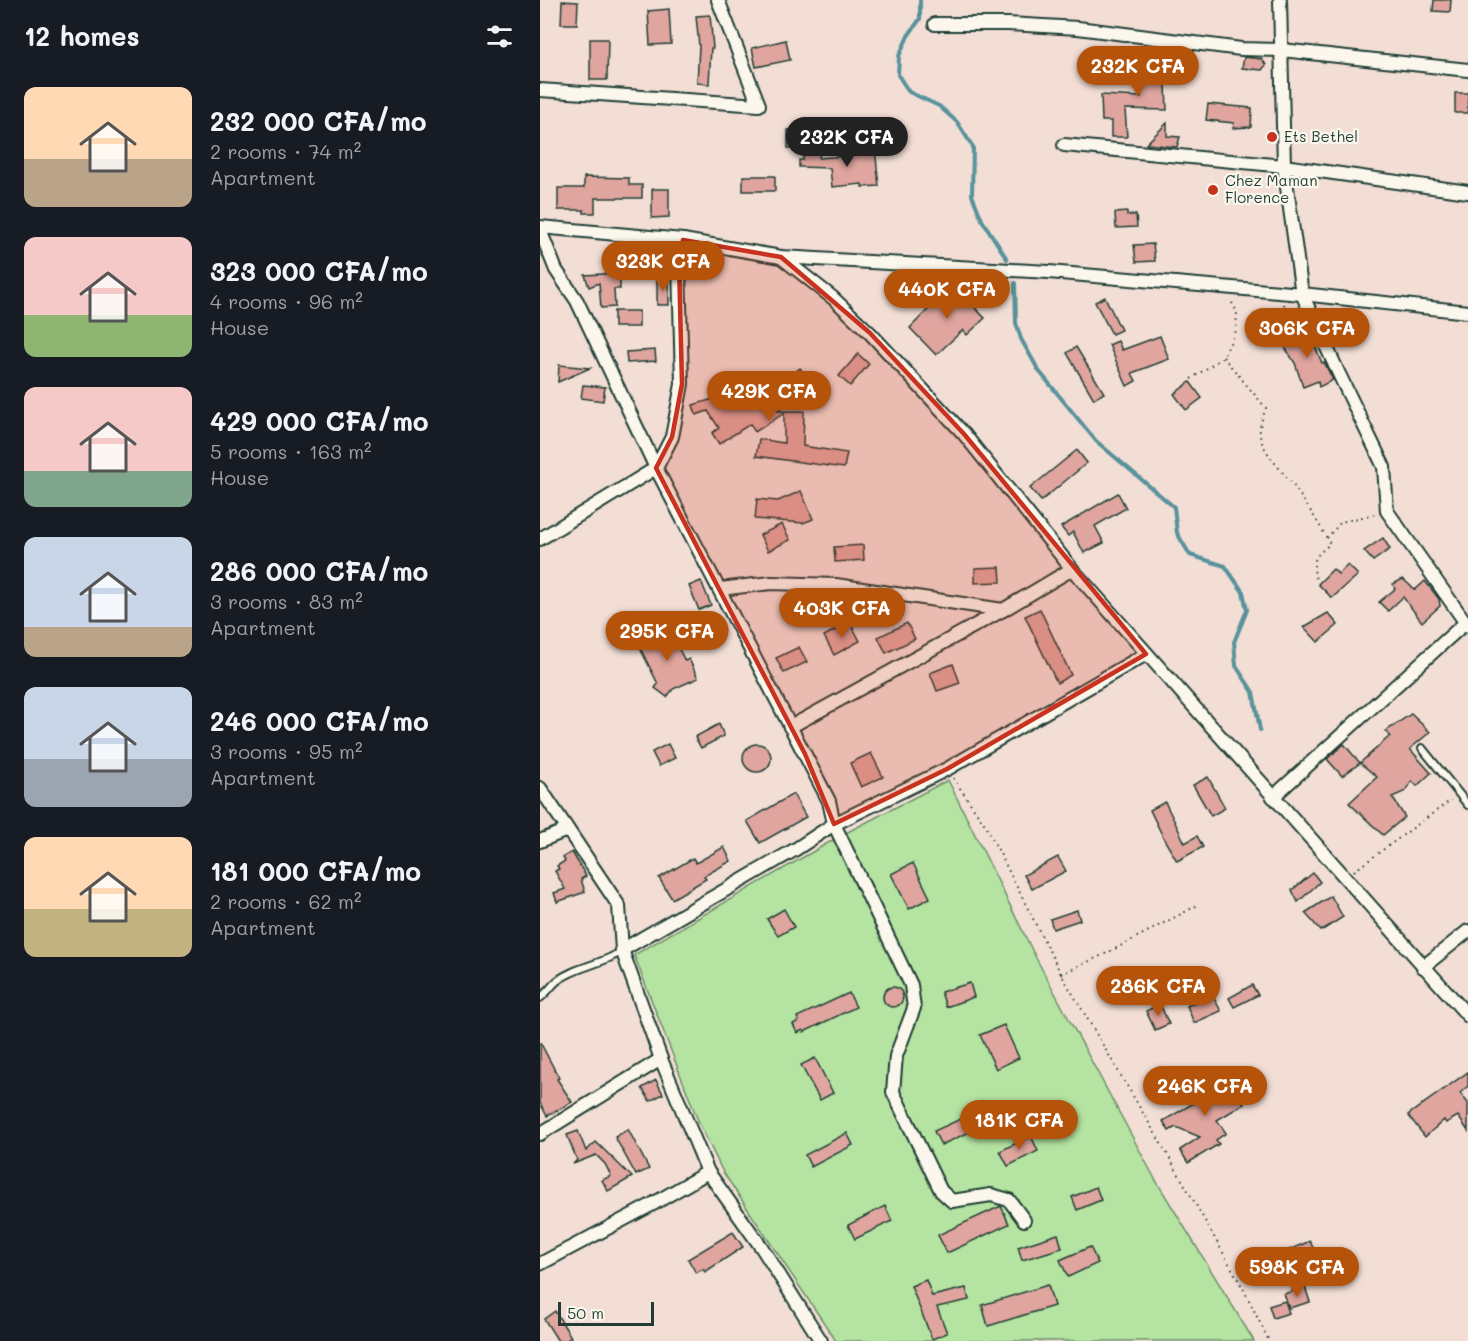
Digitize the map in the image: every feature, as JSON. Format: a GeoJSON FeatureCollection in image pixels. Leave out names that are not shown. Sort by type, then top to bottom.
{"type":"FeatureCollection","features":[{"type":"Feature","properties":{"kind":"street"},"geometry":{"type":"LineString","coordinates":[[540,90],[759,105],[718,0]]}},
{"type":"Feature","properties":{"kind":"street"},"geometry":{"type":"LineString","coordinates":[[1273,797],[1466,624],[1387,511],[1384,467],[1302,294],[1284,166],[1280,0]]}},
{"type":"Feature","properties":{"kind":"street"},"geometry":{"type":"LineString","coordinates":[[935,24],[1008,24],[1078,28],[1230,47],[1282,50],[1468,70]]}},
{"type":"Feature","properties":{"kind":"street"},"geometry":{"type":"LineString","coordinates":[[1064,145],[1284,166],[1468,192]]}},
{"type":"Feature","properties":{"kind":"street"},"geometry":{"type":"LineString","coordinates":[[1024,1220],[1010,1200],[991,1195],[952,1201],[941,1191],[905,1120],[893,1092],[896,1056],[914,1008],[911,986],[834,824],[829,801],[656,468],[577,301],[556,270],[540,228],[683,240],[781,257],[1049,272],[1302,294],[1468,312]]}},
{"type":"Feature","properties":{"kind":"street"},"geometry":{"type":"LineString","coordinates":[[540,539],[656,468],[672,436],[682,384],[679,262],[683,240]]}},
{"type":"Feature","properties":{"kind":"street"},"geometry":{"type":"LineString","coordinates":[[781,257],[833,298],[870,333],[964,434],[1072,569],[1468,1016]]}},
{"type":"Feature","properties":{"kind":"street"},"geometry":{"type":"LineString","coordinates":[[790,727],[1004,610],[1072,569]]}},
{"type":"Feature","properties":{"kind":"street"},"geometry":{"type":"LineString","coordinates":[[720,589],[771,583],[836,585],[1004,610]]}},
{"type":"Feature","properties":{"kind":"street"},"geometry":{"type":"LineString","coordinates":[[622,950],[796,849],[834,824],[946,769],[1146,654]]}},
{"type":"Feature","properties":{"kind":"street"},"geometry":{"type":"LineString","coordinates":[[540,788],[620,906],[622,950],[661,1059],[708,1172],[762,1248],[821,1341]]}},
{"type":"Feature","properties":{"kind":"street"},"geometry":{"type":"LineString","coordinates":[[540,841],[567,830]]}},
{"type":"Feature","properties":{"kind":"street"},"geometry":{"type":"LineString","coordinates":[[1423,967],[1468,932]]}},
{"type":"Feature","properties":{"kind":"street"},"geometry":{"type":"LineString","coordinates":[[540,1134],[661,1059]]}},
{"type":"Feature","properties":{"kind":"street"},"geometry":{"type":"LineString","coordinates":[[540,1264],[654,1204],[708,1172]]}},
{"type":"Feature","properties":{"kind":"lane"},"geometry":{"type":"LineString","coordinates":[[1422,748],[1468,805]]}},
{"type":"Feature","properties":{"kind":"lane"},"geometry":{"type":"LineString","coordinates":[[540,998],[556,981],[578,970],[612,958],[622,950]]}},
{"type":"Feature","properties":{"kind":"path"},"geometry":{"type":"LineString","coordinates":[[1191,380],[1223,357],[1236,331],[1237,312],[1222,287]]}},
{"type":"Feature","properties":{"kind":"path"},"geometry":{"type":"LineString","coordinates":[[1284,301],[1291,333]]}},
{"type":"Feature","properties":{"kind":"path"},"geometry":{"type":"LineString","coordinates":[[1223,357],[1266,408],[1261,422],[1260,437],[1278,468],[1314,515],[1330,544],[1316,555],[1313,568],[1316,580]]}},
{"type":"Feature","properties":{"kind":"path"},"geometry":{"type":"LineString","coordinates":[[1327,538],[1341,522],[1387,511]]}},
{"type":"Feature","properties":{"kind":"path"},"geometry":{"type":"LineString","coordinates":[[946,769],[986,826],[1061,974],[1169,1157],[1244,1290],[1269,1341]]}},
{"type":"Feature","properties":{"kind":"path"},"geometry":{"type":"LineString","coordinates":[[1345,878],[1458,795]]}},
{"type":"Feature","properties":{"kind":"path"},"geometry":{"type":"LineString","coordinates":[[1061,974],[1107,953],[1200,904]]}},
{"type":"Feature","properties":{"kind":"highlighted area"},"geometry":{"type":"Polygon","coordinates":[[[683,240],[781,257],[870,333],[964,434],[1146,654],[947,769],[834,824],[805,754],[656,468],[672,437],[682,384],[679,263],[683,240]]]}},
{"type":"Feature","properties":{"kind":"green space"},"geometry":{"type":"Polygon","coordinates":[[[948,780],[1036,958],[1155,1179],[1254,1341],[836,1341],[723,1172],[699,1123],[634,955],[840,836],[948,780]]]}},
{"type":"Feature","properties":{"kind":"building"},"geometry":{"type":"Polygon","coordinates":[[[1434,0],[1451,0],[1450,12],[1433,11],[1434,0]]]}},
{"type":"Feature","properties":{"kind":"building"},"geometry":{"type":"Polygon","coordinates":[[[562,1],[578,2],[577,24],[561,24],[562,1]]]}},
{"type":"Feature","properties":{"kind":"building"},"geometry":{"type":"Polygon","coordinates":[[[669,9],[671,44],[650,45],[648,11],[669,9]]]}},
{"type":"Feature","properties":{"kind":"building"},"geometry":{"type":"Polygon","coordinates":[[[710,15],[713,48],[711,48],[709,84],[697,83],[699,46],[696,16],[710,15]]]}},
{"type":"Feature","properties":{"kind":"building"},"geometry":{"type":"Polygon","coordinates":[[[590,39],[608,39],[607,80],[590,80],[590,39]]]}},
{"type":"Feature","properties":{"kind":"building"},"geometry":{"type":"Polygon","coordinates":[[[786,40],[790,60],[756,67],[752,48],[786,40]]]}},
{"type":"Feature","properties":{"kind":"building"},"geometry":{"type":"Polygon","coordinates":[[[1244,57],[1262,59],[1266,65],[1262,70],[1242,68],[1244,57]]]}},
{"type":"Feature","properties":{"kind":"building"},"geometry":{"type":"Polygon","coordinates":[[[1165,58],[1167,110],[1125,109],[1127,137],[1111,137],[1111,121],[1102,121],[1101,95],[1141,97],[1140,59],[1165,58]]]}},
{"type":"Feature","properties":{"kind":"building"},"geometry":{"type":"Polygon","coordinates":[[[1455,93],[1468,93],[1468,113],[1455,113],[1455,93]]]}},
{"type":"Feature","properties":{"kind":"building"},"geometry":{"type":"Polygon","coordinates":[[[1208,104],[1252,108],[1251,127],[1233,128],[1234,123],[1206,120],[1208,104]]]}},
{"type":"Feature","properties":{"kind":"building"},"geometry":{"type":"Polygon","coordinates":[[[1167,123],[1167,136],[1180,137],[1177,147],[1146,144],[1167,123]]]}},
{"type":"Feature","properties":{"kind":"building"},"geometry":{"type":"Polygon","coordinates":[[[788,130],[810,130],[809,149],[788,148],[788,130]]]}},
{"type":"Feature","properties":{"kind":"building"},"geometry":{"type":"Polygon","coordinates":[[[875,148],[879,186],[862,187],[862,184],[832,187],[830,168],[799,167],[799,160],[803,160],[803,152],[820,152],[819,158],[859,155],[859,149],[875,148]]]}},
{"type":"Feature","properties":{"kind":"building"},"geometry":{"type":"Polygon","coordinates":[[[743,176],[775,176],[775,191],[743,191],[743,176]]]}},
{"type":"Feature","properties":{"kind":"building"},"geometry":{"type":"Polygon","coordinates":[[[584,177],[629,178],[629,185],[642,185],[642,198],[595,198],[595,213],[584,213],[584,210],[558,210],[558,188],[584,188],[584,177]]]}},
{"type":"Feature","properties":{"kind":"building"},"geometry":{"type":"Polygon","coordinates":[[[652,189],[669,189],[669,217],[652,218],[652,189]]]}},
{"type":"Feature","properties":{"kind":"building"},"geometry":{"type":"Polygon","coordinates":[[[1127,212],[1127,215],[1136,215],[1137,227],[1116,228],[1115,213],[1127,212]]]}},
{"type":"Feature","properties":{"kind":"building"},"geometry":{"type":"Polygon","coordinates":[[[1153,244],[1155,261],[1136,262],[1134,245],[1153,244]]]}},
{"type":"Feature","properties":{"kind":"building"},"geometry":{"type":"Polygon","coordinates":[[[620,273],[620,289],[614,289],[615,307],[601,308],[599,283],[589,287],[585,275],[620,273]]]}},
{"type":"Feature","properties":{"kind":"building"},"geometry":{"type":"Polygon","coordinates":[[[657,279],[669,279],[669,305],[657,305],[657,279]]]}},
{"type":"Feature","properties":{"kind":"building"},"geometry":{"type":"Polygon","coordinates":[[[954,283],[962,291],[960,293],[985,318],[967,335],[963,330],[936,355],[910,328],[954,283]]]}},
{"type":"Feature","properties":{"kind":"building"},"geometry":{"type":"Polygon","coordinates":[[[1105,297],[1121,330],[1112,334],[1095,302],[1105,297]]]}},
{"type":"Feature","properties":{"kind":"building"},"geometry":{"type":"Polygon","coordinates":[[[614,311],[639,311],[639,327],[614,327],[614,311]]]}},
{"type":"Feature","properties":{"kind":"building"},"geometry":{"type":"Polygon","coordinates":[[[1307,327],[1322,363],[1324,362],[1333,380],[1319,387],[1318,381],[1303,387],[1295,363],[1281,341],[1307,327]]]}},
{"type":"Feature","properties":{"kind":"building"},"geometry":{"type":"Polygon","coordinates":[[[1160,336],[1169,359],[1132,373],[1136,381],[1127,386],[1109,345],[1118,341],[1122,350],[1160,336]]]}},
{"type":"Feature","properties":{"kind":"building"},"geometry":{"type":"Polygon","coordinates":[[[1076,347],[1104,393],[1094,399],[1067,353],[1076,347]]]}},
{"type":"Feature","properties":{"kind":"building"},"geometry":{"type":"Polygon","coordinates":[[[655,350],[656,361],[627,363],[626,352],[655,350]]]}},
{"type":"Feature","properties":{"kind":"building"},"geometry":{"type":"Polygon","coordinates":[[[858,354],[869,364],[850,386],[839,376],[858,354]]]}},
{"type":"Feature","properties":{"kind":"building"},"geometry":{"type":"Polygon","coordinates":[[[559,365],[590,368],[558,382],[559,365]]]}},
{"type":"Feature","properties":{"kind":"building"},"geometry":{"type":"Polygon","coordinates":[[[800,368],[812,385],[778,411],[804,411],[803,446],[847,453],[844,468],[756,456],[759,439],[784,443],[784,413],[755,432],[750,424],[719,444],[712,433],[719,428],[708,411],[696,415],[693,405],[760,385],[765,401],[789,383],[786,379],[800,368]]]}},
{"type":"Feature","properties":{"kind":"building"},"geometry":{"type":"Polygon","coordinates":[[[1190,382],[1202,398],[1186,410],[1174,394],[1190,382]]]}},
{"type":"Feature","properties":{"kind":"building"},"geometry":{"type":"Polygon","coordinates":[[[583,385],[605,387],[603,401],[581,398],[583,385]]]}},
{"type":"Feature","properties":{"kind":"building"},"geometry":{"type":"Polygon","coordinates":[[[1077,450],[1087,463],[1041,501],[1030,488],[1077,450]]]}},
{"type":"Feature","properties":{"kind":"building"},"geometry":{"type":"Polygon","coordinates":[[[801,491],[813,519],[803,523],[755,519],[757,499],[778,501],[801,491]]]}},
{"type":"Feature","properties":{"kind":"building"},"geometry":{"type":"Polygon","coordinates":[[[1118,493],[1126,508],[1095,526],[1104,543],[1084,553],[1073,532],[1068,536],[1061,527],[1118,493]]]}},
{"type":"Feature","properties":{"kind":"building"},"geometry":{"type":"Polygon","coordinates":[[[782,524],[790,540],[768,551],[760,535],[782,524]]]}},
{"type":"Feature","properties":{"kind":"building"},"geometry":{"type":"Polygon","coordinates":[[[1383,538],[1390,549],[1373,561],[1364,551],[1383,538]]]}},
{"type":"Feature","properties":{"kind":"building"},"geometry":{"type":"Polygon","coordinates":[[[863,545],[864,560],[835,562],[834,547],[863,545]]]}},
{"type":"Feature","properties":{"kind":"building"},"geometry":{"type":"Polygon","coordinates":[[[1348,565],[1358,575],[1332,598],[1318,584],[1333,569],[1338,574],[1348,565]]]}},
{"type":"Feature","properties":{"kind":"building"},"geometry":{"type":"Polygon","coordinates":[[[1000,567],[1001,582],[975,583],[975,568],[1000,567]]]}},
{"type":"Feature","properties":{"kind":"building"},"geometry":{"type":"Polygon","coordinates":[[[1403,579],[1415,590],[1425,581],[1439,599],[1440,606],[1422,622],[1403,597],[1388,611],[1379,602],[1395,589],[1393,584],[1403,579]]]}},
{"type":"Feature","properties":{"kind":"building"},"geometry":{"type":"Polygon","coordinates":[[[701,581],[711,605],[699,610],[689,586],[701,581]]]}},
{"type":"Feature","properties":{"kind":"building"},"geometry":{"type":"Polygon","coordinates":[[[1040,609],[1071,675],[1057,683],[1025,616],[1040,609]]]}},
{"type":"Feature","properties":{"kind":"building"},"geometry":{"type":"Polygon","coordinates":[[[1328,613],[1338,625],[1318,642],[1304,627],[1328,613]]]}},
{"type":"Feature","properties":{"kind":"building"},"geometry":{"type":"Polygon","coordinates":[[[850,622],[860,641],[834,655],[824,636],[850,622]]]}},
{"type":"Feature","properties":{"kind":"building"},"geometry":{"type":"Polygon","coordinates":[[[907,623],[915,639],[886,653],[878,637],[907,623]]]}},
{"type":"Feature","properties":{"kind":"building"},"geometry":{"type":"Polygon","coordinates":[[[668,627],[685,661],[689,659],[698,678],[673,689],[667,697],[655,688],[658,684],[637,642],[668,627]]]}},
{"type":"Feature","properties":{"kind":"building"},"geometry":{"type":"Polygon","coordinates":[[[799,647],[807,662],[784,673],[776,658],[799,647]]]}},
{"type":"Feature","properties":{"kind":"building"},"geometry":{"type":"Polygon","coordinates":[[[953,664],[960,683],[937,691],[930,673],[953,664]]]}},
{"type":"Feature","properties":{"kind":"building"},"geometry":{"type":"Polygon","coordinates":[[[1411,714],[1430,732],[1410,749],[1431,773],[1417,786],[1412,781],[1406,791],[1392,797],[1405,817],[1383,835],[1349,803],[1377,777],[1360,763],[1390,736],[1386,731],[1411,714]]]}},
{"type":"Feature","properties":{"kind":"building"},"geometry":{"type":"Polygon","coordinates":[[[719,724],[724,736],[701,748],[695,737],[719,724]]]}},
{"type":"Feature","properties":{"kind":"building"},"geometry":{"type":"Polygon","coordinates":[[[668,744],[675,758],[659,766],[652,752],[668,744]]]}},
{"type":"Feature","properties":{"kind":"building"},"geometry":{"type":"Polygon","coordinates":[[[757,744],[767,748],[771,758],[767,768],[757,772],[747,768],[743,758],[747,748],[757,744]]]}},
{"type":"Feature","properties":{"kind":"building"},"geometry":{"type":"Polygon","coordinates":[[[1344,744],[1360,763],[1342,776],[1327,759],[1344,744]]]}},
{"type":"Feature","properties":{"kind":"building"},"geometry":{"type":"Polygon","coordinates":[[[871,753],[883,777],[861,787],[850,763],[871,753]]]}},
{"type":"Feature","properties":{"kind":"building"},"geometry":{"type":"Polygon","coordinates":[[[1208,777],[1225,808],[1211,816],[1193,785],[1208,777]]]}},
{"type":"Feature","properties":{"kind":"building"},"geometry":{"type":"Polygon","coordinates":[[[793,794],[806,817],[760,843],[747,821],[793,794]]]}},
{"type":"Feature","properties":{"kind":"building"},"geometry":{"type":"Polygon","coordinates":[[[1165,802],[1185,843],[1197,836],[1203,847],[1177,861],[1150,810],[1165,802]]]}},
{"type":"Feature","properties":{"kind":"building"},"geometry":{"type":"Polygon","coordinates":[[[724,847],[731,861],[704,876],[706,879],[672,899],[659,878],[693,858],[696,863],[724,847]]]}},
{"type":"Feature","properties":{"kind":"building"},"geometry":{"type":"Polygon","coordinates":[[[572,852],[586,876],[581,879],[585,892],[557,902],[554,893],[565,889],[555,871],[559,869],[557,866],[565,861],[563,857],[572,852]]]}},
{"type":"Feature","properties":{"kind":"building"},"geometry":{"type":"Polygon","coordinates":[[[1058,857],[1066,871],[1032,889],[1024,875],[1058,857]]]}},
{"type":"Feature","properties":{"kind":"building"},"geometry":{"type":"Polygon","coordinates":[[[913,863],[930,898],[909,909],[891,874],[913,863]]]}},
{"type":"Feature","properties":{"kind":"building"},"geometry":{"type":"Polygon","coordinates":[[[1313,873],[1320,882],[1298,902],[1292,890],[1313,873]]]}},
{"type":"Feature","properties":{"kind":"building"},"geometry":{"type":"Polygon","coordinates":[[[1331,896],[1343,917],[1321,931],[1305,913],[1331,896]]]}},
{"type":"Feature","properties":{"kind":"building"},"geometry":{"type":"Polygon","coordinates":[[[784,909],[794,927],[778,936],[767,919],[784,909]]]}},
{"type":"Feature","properties":{"kind":"building"},"geometry":{"type":"Polygon","coordinates":[[[1077,910],[1080,920],[1053,929],[1050,919],[1077,910]]]}},
{"type":"Feature","properties":{"kind":"building"},"geometry":{"type":"Polygon","coordinates":[[[1163,970],[1166,976],[1172,973],[1177,982],[1146,998],[1139,982],[1163,970]]]}},
{"type":"Feature","properties":{"kind":"building"},"geometry":{"type":"Polygon","coordinates":[[[970,983],[974,997],[946,1007],[941,992],[970,983]]]}},
{"type":"Feature","properties":{"kind":"building"},"geometry":{"type":"Polygon","coordinates":[[[1252,985],[1258,995],[1234,1007],[1229,998],[1252,985]]]}},
{"type":"Feature","properties":{"kind":"building"},"geometry":{"type":"Polygon","coordinates":[[[889,987],[897,987],[903,993],[903,1001],[897,1007],[889,1007],[883,1001],[883,993],[889,987]]]}},
{"type":"Feature","properties":{"kind":"building"},"geometry":{"type":"Polygon","coordinates":[[[849,993],[856,1007],[804,1032],[803,1030],[797,1033],[793,1024],[799,1021],[797,1017],[849,993]]]}},
{"type":"Feature","properties":{"kind":"building"},"geometry":{"type":"Polygon","coordinates":[[[1212,995],[1221,1011],[1194,1023],[1187,1006],[1212,995]]]}},
{"type":"Feature","properties":{"kind":"building"},"geometry":{"type":"Polygon","coordinates":[[[1160,1004],[1169,1024],[1155,1030],[1146,1011],[1160,1004]]]}},
{"type":"Feature","properties":{"kind":"building"},"geometry":{"type":"Polygon","coordinates":[[[1004,1025],[1019,1058],[996,1069],[980,1035],[1004,1025]]]}},
{"type":"Feature","properties":{"kind":"building"},"geometry":{"type":"Polygon","coordinates":[[[540,1042],[559,1078],[557,1079],[572,1102],[547,1116],[540,1103],[540,1042]]]}},
{"type":"Feature","properties":{"kind":"building"},"geometry":{"type":"Polygon","coordinates":[[[815,1058],[833,1093],[820,1100],[801,1065],[815,1058]]]}},
{"type":"Feature","properties":{"kind":"building"},"geometry":{"type":"Polygon","coordinates":[[[1208,1071],[1220,1092],[1233,1085],[1244,1104],[1217,1120],[1226,1133],[1216,1140],[1219,1144],[1188,1163],[1180,1150],[1200,1137],[1176,1127],[1169,1131],[1163,1121],[1204,1097],[1194,1079],[1208,1071]]]}},
{"type":"Feature","properties":{"kind":"building"},"geometry":{"type":"Polygon","coordinates":[[[1468,1072],[1468,1086],[1460,1093],[1468,1103],[1468,1131],[1458,1116],[1446,1123],[1444,1120],[1425,1137],[1408,1115],[1468,1072]]]}},
{"type":"Feature","properties":{"kind":"building"},"geometry":{"type":"Polygon","coordinates":[[[656,1080],[663,1094],[650,1101],[642,1088],[656,1080]]]}},
{"type":"Feature","properties":{"kind":"building"},"geometry":{"type":"Polygon","coordinates":[[[976,1112],[983,1126],[941,1145],[934,1131],[976,1112]]]}},
{"type":"Feature","properties":{"kind":"building"},"geometry":{"type":"Polygon","coordinates":[[[628,1129],[649,1169],[636,1175],[615,1137],[628,1129]]]}},
{"type":"Feature","properties":{"kind":"building"},"geometry":{"type":"Polygon","coordinates":[[[578,1131],[586,1151],[596,1142],[632,1177],[608,1191],[602,1180],[611,1176],[605,1164],[596,1155],[573,1164],[577,1160],[567,1135],[578,1131]]]}},
{"type":"Feature","properties":{"kind":"building"},"geometry":{"type":"Polygon","coordinates":[[[847,1133],[853,1145],[811,1167],[805,1155],[847,1133]]]}},
{"type":"Feature","properties":{"kind":"building"},"geometry":{"type":"Polygon","coordinates":[[[1031,1136],[1038,1151],[1008,1166],[1000,1151],[1031,1136]]]}},
{"type":"Feature","properties":{"kind":"building"},"geometry":{"type":"Polygon","coordinates":[[[1096,1187],[1101,1200],[1077,1210],[1072,1197],[1096,1187]]]}},
{"type":"Feature","properties":{"kind":"building"},"geometry":{"type":"Polygon","coordinates":[[[885,1206],[892,1221],[855,1239],[848,1225],[885,1206]]]}},
{"type":"Feature","properties":{"kind":"building"},"geometry":{"type":"Polygon","coordinates":[[[1001,1206],[1009,1224],[947,1253],[938,1235],[1001,1206]]]}},
{"type":"Feature","properties":{"kind":"building"},"geometry":{"type":"Polygon","coordinates":[[[733,1232],[743,1247],[705,1272],[703,1269],[696,1273],[688,1259],[733,1232]]]}},
{"type":"Feature","properties":{"kind":"building"},"geometry":{"type":"Polygon","coordinates":[[[1058,1234],[1062,1248],[1022,1260],[1018,1247],[1058,1234]]]}},
{"type":"Feature","properties":{"kind":"building"},"geometry":{"type":"Polygon","coordinates":[[[1310,1241],[1317,1257],[1276,1274],[1270,1258],[1310,1241]]]}},
{"type":"Feature","properties":{"kind":"building"},"geometry":{"type":"Polygon","coordinates":[[[1090,1247],[1098,1263],[1068,1277],[1060,1260],[1090,1247]]]}},
{"type":"Feature","properties":{"kind":"building"},"geometry":{"type":"Polygon","coordinates":[[[1264,1252],[1270,1266],[1252,1273],[1246,1260],[1264,1252]]]}},
{"type":"Feature","properties":{"kind":"building"},"geometry":{"type":"Polygon","coordinates":[[[926,1280],[932,1296],[966,1288],[969,1300],[937,1307],[947,1333],[932,1339],[911,1286],[926,1280]]]}},
{"type":"Feature","properties":{"kind":"building"},"geometry":{"type":"Polygon","coordinates":[[[1048,1285],[1054,1306],[988,1326],[982,1305],[1048,1285]]]}},
{"type":"Feature","properties":{"kind":"building"},"geometry":{"type":"Polygon","coordinates":[[[1305,1287],[1310,1302],[1289,1308],[1284,1294],[1305,1287]]]}},
{"type":"Feature","properties":{"kind":"building"},"geometry":{"type":"Polygon","coordinates":[[[1285,1301],[1289,1313],[1273,1318],[1269,1306],[1285,1301]]]}},
{"type":"Feature","properties":{"kind":"building"},"geometry":{"type":"Polygon","coordinates":[[[555,1311],[571,1337],[565,1341],[558,1341],[544,1319],[555,1311]]]}},
{"type":"Feature","properties":{"kind":"waterway"},"geometry":{"type":"LineString","coordinates":[[920,0],[920,19],[908,36],[899,56],[898,75],[909,92],[939,106],[957,122],[973,147],[972,195],[982,220],[1007,259]]}},
{"type":"Feature","properties":{"kind":"waterway"},"geometry":{"type":"LineString","coordinates":[[1015,283],[1016,323],[1021,339],[1039,371],[1096,441],[1174,507],[1177,533],[1190,555],[1225,566],[1243,592],[1247,610],[1234,642],[1236,666],[1253,692],[1260,730]]}},
{"type":"Feature","properties":{"kind":"place","name":"Ets Bethel"},"geometry":{"type":"Point","coordinates":[1272,137]}},
{"type":"Feature","properties":{"kind":"place","name":"Chez Maman Florence"},"geometry":{"type":"Point","coordinates":[1213,190]}}]}
